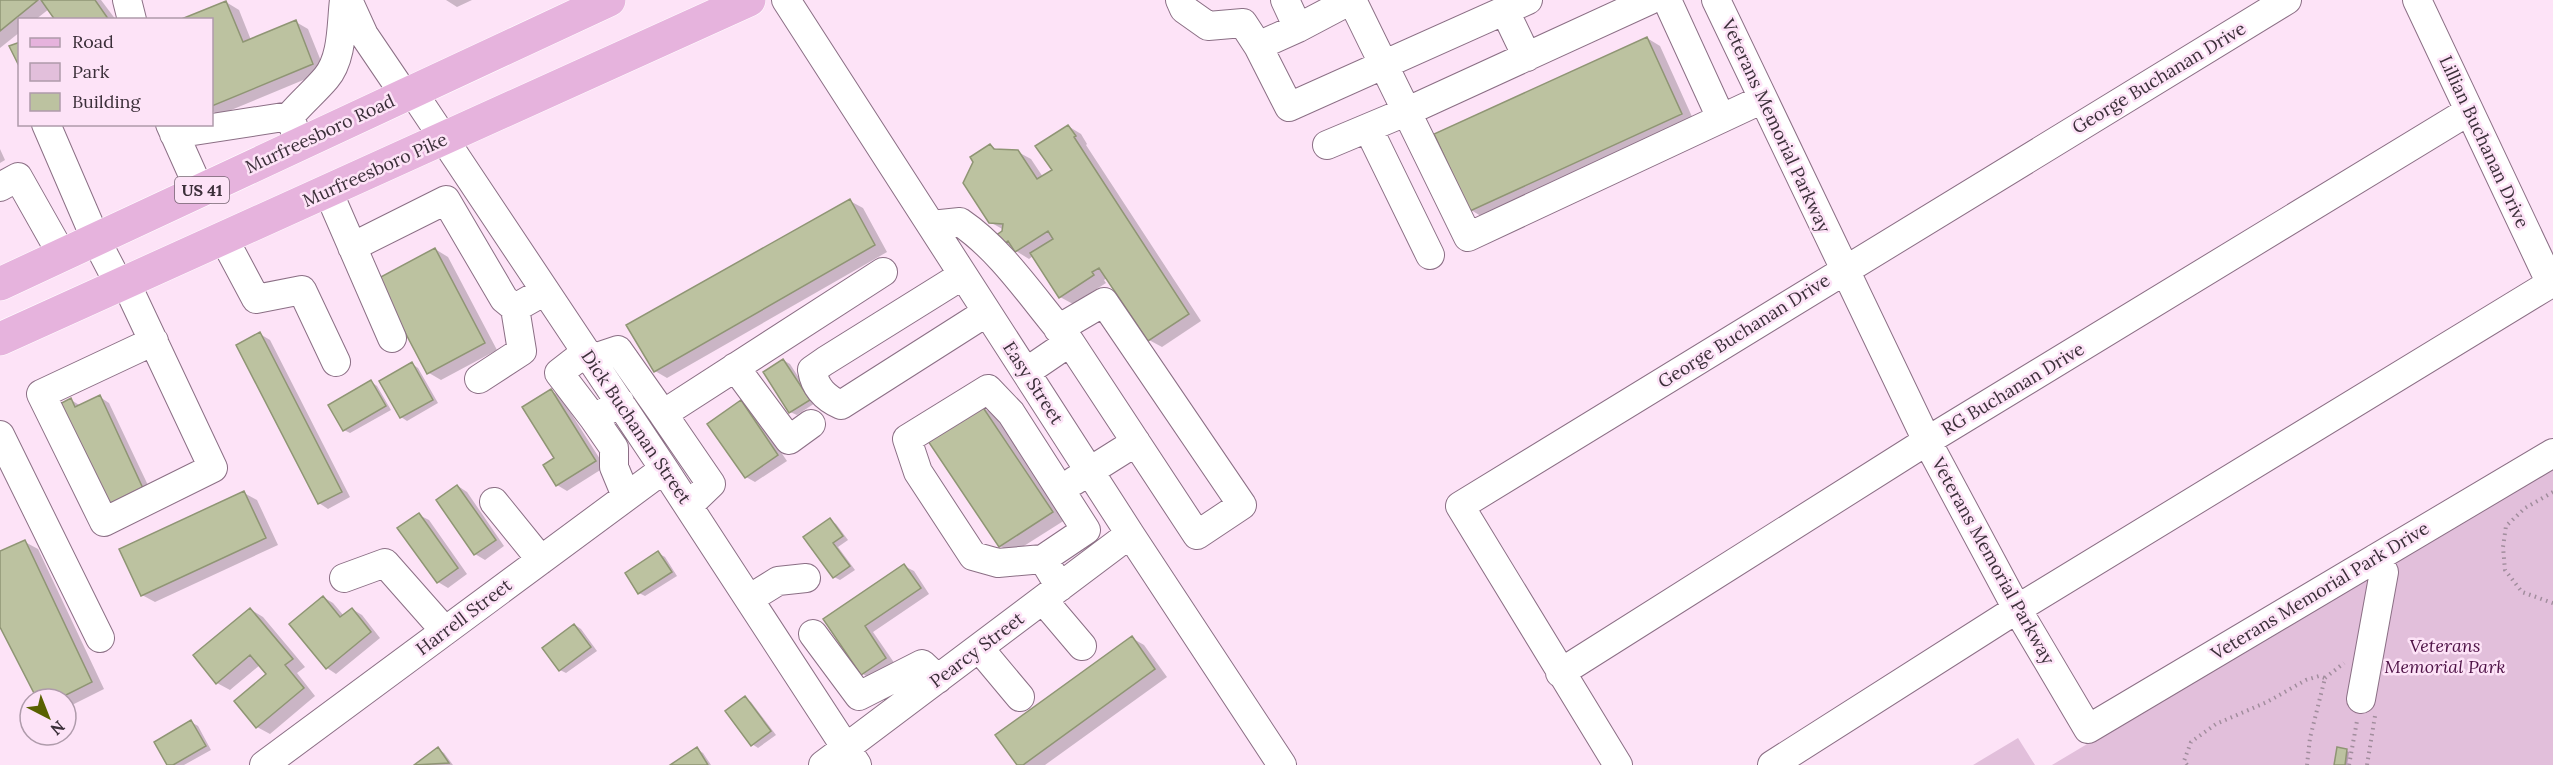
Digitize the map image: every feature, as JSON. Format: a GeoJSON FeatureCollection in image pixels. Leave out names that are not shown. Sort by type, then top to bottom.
{"type":"FeatureCollection","features":[{"type":"Feature","properties":{"kind":"main road","name":"Murfreesboro Road"},"geometry":{"type":"LineString","coordinates":[[0,284],[200,191],[295,130],[408,93],[609,0]]}},
{"type":"Feature","properties":{"kind":"main road","name":"Murfreesboro Pike"},"geometry":{"type":"LineString","coordinates":[[0,339],[749,0]]}},
{"type":"Feature","properties":{"kind":"street"},"geometry":{"type":"LineString","coordinates":[[128,0],[132,18]]}},
{"type":"Feature","properties":{"kind":"street"},"geometry":{"type":"LineString","coordinates":[[200,191],[172,129],[295,130],[309,93],[327,76],[337,58],[346,0]]}},
{"type":"Feature","properties":{"kind":"street","name":"Dick Buchanan Street"},"geometry":{"type":"LineString","coordinates":[[346,0],[364,35],[445,139],[852,757]]}},
{"type":"Feature","properties":{"kind":"street","name":"Easy Street"},"geometry":{"type":"LineString","coordinates":[[786,0],[1130,534],[1282,765]]}},
{"type":"Feature","properties":{"kind":"street"},"geometry":{"type":"LineString","coordinates":[[1285,0],[1298,28]]}},
{"type":"Feature","properties":{"kind":"street"},"geometry":{"type":"LineString","coordinates":[[1258,46],[1351,0],[1468,237],[1763,99]]}},
{"type":"Feature","properties":{"kind":"street"},"geometry":{"type":"LineString","coordinates":[[1327,145],[1650,0]]}},
{"type":"Feature","properties":{"kind":"street"},"geometry":{"type":"LineString","coordinates":[[1667,0],[1721,118]]}},
{"type":"Feature","properties":{"kind":"street","name":"Veterans Memorial Parkway"},"geometry":{"type":"LineString","coordinates":[[1716,0],[1927,441],[2018,609],[2088,729]]}},
{"type":"Feature","properties":{"kind":"street","name":"George Buchanan Drive"},"geometry":{"type":"LineString","coordinates":[[1617,765],[1460,506],[2287,0]]}},
{"type":"Feature","properties":{"kind":"street","name":"Lillian Buchanan Drive"},"geometry":{"type":"LineString","coordinates":[[2417,0],[2552,283]]}},
{"type":"Feature","properties":{"kind":"street"},"geometry":{"type":"LineString","coordinates":[[1190,3],[1208,26],[1243,23],[1258,46],[1289,107],[1516,5],[1527,57]]}},
{"type":"Feature","properties":{"kind":"street","name":"RG Buchanan Drive"},"geometry":{"type":"LineString","coordinates":[[1560,673],[1927,441],[2469,111]]}},
{"type":"Feature","properties":{"kind":"street"},"geometry":{"type":"LineString","coordinates":[[47,126],[96,240],[154,341],[213,468],[104,522],[41,393],[154,341]]}},
{"type":"Feature","properties":{"kind":"street"},"geometry":{"type":"LineString","coordinates":[[1368,128],[1430,255]]}},
{"type":"Feature","properties":{"kind":"street"},"geometry":{"type":"LineString","coordinates":[[0,187],[18,177],[62,255]]}},
{"type":"Feature","properties":{"kind":"street"},"geometry":{"type":"LineString","coordinates":[[328,191],[392,338]]}},
{"type":"Feature","properties":{"kind":"street"},"geometry":{"type":"LineString","coordinates":[[352,247],[446,200],[504,299],[515,308],[522,351],[480,379]]}},
{"type":"Feature","properties":{"kind":"street"},"geometry":{"type":"LineString","coordinates":[[931,225],[960,222],[982,237],[1064,336],[1197,535],[1242,505],[1104,302],[1064,336],[1031,380],[1011,413]]}},
{"type":"Feature","properties":{"kind":"street"},"geometry":{"type":"LineString","coordinates":[[224,237],[256,299],[302,290],[336,362]]}},
{"type":"Feature","properties":{"kind":"street"},"geometry":{"type":"LineString","coordinates":[[663,414],[883,272]]}},
{"type":"Feature","properties":{"kind":"street"},"geometry":{"type":"LineString","coordinates":[[963,275],[812,370],[814,382],[828,399],[841,405],[990,316],[1030,295]]}},
{"type":"Feature","properties":{"kind":"street"},"geometry":{"type":"LineString","coordinates":[[1772,765],[2018,609],[2552,283]]}},
{"type":"Feature","properties":{"kind":"street"},"geometry":{"type":"LineString","coordinates":[[515,308],[545,291]]}},
{"type":"Feature","properties":{"kind":"street"},"geometry":{"type":"LineString","coordinates":[[626,496],[614,467],[614,448],[559,373],[588,355],[618,350],[711,484],[688,506]]}},
{"type":"Feature","properties":{"kind":"street"},"geometry":{"type":"LineString","coordinates":[[735,367],[789,440],[811,424]]}},
{"type":"Feature","properties":{"kind":"street"},"geometry":{"type":"LineString","coordinates":[[988,389],[1011,413],[1061,488],[1086,530],[1043,559],[998,563],[973,556],[918,472],[907,439],[988,389]]}},
{"type":"Feature","properties":{"kind":"street"},"geometry":{"type":"LineString","coordinates":[[594,419],[620,402]]}},
{"type":"Feature","properties":{"kind":"street"},"geometry":{"type":"LineString","coordinates":[[0,435],[100,638]]}},
{"type":"Feature","properties":{"kind":"street"},"geometry":{"type":"LineString","coordinates":[[1061,488],[1136,442]]}},
{"type":"Feature","properties":{"kind":"street","name":"Veterans Memorial Park Drive"},"geometry":{"type":"LineString","coordinates":[[2088,729],[2553,453]]}},
{"type":"Feature","properties":{"kind":"street","name":"Harrell Street"},"geometry":{"type":"LineString","coordinates":[[264,765],[664,469]]}},
{"type":"Feature","properties":{"kind":"street"},"geometry":{"type":"LineString","coordinates":[[494,502],[541,560]]}},
{"type":"Feature","properties":{"kind":"street","name":"Pearcy Street"},"geometry":{"type":"LineString","coordinates":[[824,765],[852,757],[938,679],[1130,534]]}},
{"type":"Feature","properties":{"kind":"street"},"geometry":{"type":"LineString","coordinates":[[2361,699],[2384,572],[2376,558]]}},
{"type":"Feature","properties":{"kind":"street"},"geometry":{"type":"LineString","coordinates":[[1043,559],[1052,593],[1082,646]]}},
{"type":"Feature","properties":{"kind":"street"},"geometry":{"type":"LineString","coordinates":[[344,578],[385,563],[445,631]]}},
{"type":"Feature","properties":{"kind":"street"},"geometry":{"type":"LineString","coordinates":[[749,599],[778,581],[806,578]]}},
{"type":"Feature","properties":{"kind":"street"},"geometry":{"type":"LineString","coordinates":[[813,634],[859,696],[922,664],[938,679]]}},
{"type":"Feature","properties":{"kind":"street"},"geometry":{"type":"LineString","coordinates":[[979,648],[1020,697]]}},
{"type":"Feature","properties":{"kind":"street"},"geometry":{"type":"LineString","coordinates":[[804,684],[836,666]]}},
{"type":"Feature","properties":{"kind":"path"},"geometry":{"type":"LineString","coordinates":[[2553,492],[2525,508],[2506,526],[2503,547],[2505,570],[2522,592],[2553,603]]}},
{"type":"Feature","properties":{"kind":"path"},"geometry":{"type":"LineString","coordinates":[[2187,765],[2184,761],[2190,742],[2216,724],[2267,702],[2306,680],[2319,676],[2325,678],[2310,738],[2307,765]]}},
{"type":"Feature","properties":{"kind":"path"},"geometry":{"type":"LineString","coordinates":[[2349,765],[2361,699],[2378,702],[2367,765]]}},
{"type":"Feature","properties":{"kind":"green space","name":"Veterans Memorial Park"},"geometry":{"type":"Polygon","coordinates":[[[2553,466],[2553,765],[2052,765],[2553,466]]]}},
{"type":"Feature","properties":{"kind":"green space"},"geometry":{"type":"Polygon","coordinates":[[[2018,738],[2035,765],[1973,765],[2018,738]]]}},
{"type":"Feature","properties":{"kind":"building"},"geometry":{"type":"Polygon","coordinates":[[[0,0],[38,0],[0,31],[0,0]]]}},
{"type":"Feature","properties":{"kind":"building"},"geometry":{"type":"Polygon","coordinates":[[[41,0],[95,0],[108,18],[54,18],[41,0]]]}},
{"type":"Feature","properties":{"kind":"building"},"geometry":{"type":"Polygon","coordinates":[[[226,1],[243,42],[296,20],[313,64],[213,106],[213,18],[184,18],[226,1]]]}},
{"type":"Feature","properties":{"kind":"building"},"geometry":{"type":"Polygon","coordinates":[[[1647,37],[1682,114],[1470,211],[1434,134],[1647,37]]]}},
{"type":"Feature","properties":{"kind":"building"},"geometry":{"type":"Polygon","coordinates":[[[18,43],[18,64],[9,46],[18,43]]]}},
{"type":"Feature","properties":{"kind":"building"},"geometry":{"type":"Polygon","coordinates":[[[1068,125],[1189,314],[1148,341],[1099,268],[1092,272],[1094,275],[1059,298],[1030,253],[1053,239],[1048,231],[1015,252],[1008,241],[995,250],[989,240],[1002,231],[1003,224],[989,223],[963,183],[973,162],[970,157],[990,144],[994,149],[1018,150],[1037,179],[1052,170],[1035,146],[1068,125]]]}},
{"type":"Feature","properties":{"kind":"building"},"geometry":{"type":"Polygon","coordinates":[[[850,199],[875,245],[654,372],[626,325],[850,199]]]}},
{"type":"Feature","properties":{"kind":"building"},"geometry":{"type":"Polygon","coordinates":[[[435,248],[485,343],[427,374],[377,279],[435,248]]]}},
{"type":"Feature","properties":{"kind":"building"},"geometry":{"type":"Polygon","coordinates":[[[260,332],[342,492],[318,504],[236,345],[260,332]]]}},
{"type":"Feature","properties":{"kind":"building"},"geometry":{"type":"Polygon","coordinates":[[[783,359],[810,400],[789,413],[763,372],[783,359]]]}},
{"type":"Feature","properties":{"kind":"building"},"geometry":{"type":"Polygon","coordinates":[[[412,362],[433,400],[400,418],[379,381],[412,362]]]}},
{"type":"Feature","properties":{"kind":"building"},"geometry":{"type":"Polygon","coordinates":[[[371,380],[386,406],[343,431],[328,405],[371,380]]]}},
{"type":"Feature","properties":{"kind":"building"},"geometry":{"type":"Polygon","coordinates":[[[551,389],[596,461],[556,486],[543,465],[554,458],[522,407],[551,389]]]}},
{"type":"Feature","properties":{"kind":"building"},"geometry":{"type":"Polygon","coordinates":[[[100,395],[146,495],[104,514],[54,407],[71,398],[75,407],[100,395]]]}},
{"type":"Feature","properties":{"kind":"building"},"geometry":{"type":"Polygon","coordinates":[[[741,400],[778,455],[745,478],[707,424],[741,400]]]}},
{"type":"Feature","properties":{"kind":"building"},"geometry":{"type":"Polygon","coordinates":[[[982,406],[1053,512],[999,547],[926,438],[982,406]]]}},
{"type":"Feature","properties":{"kind":"building"},"geometry":{"type":"Polygon","coordinates":[[[457,485],[496,540],[474,555],[436,500],[457,485]]]}},
{"type":"Feature","properties":{"kind":"building"},"geometry":{"type":"Polygon","coordinates":[[[244,491],[266,538],[141,596],[119,549],[244,491]]]}},
{"type":"Feature","properties":{"kind":"building"},"geometry":{"type":"Polygon","coordinates":[[[419,513],[458,568],[437,583],[397,528],[419,513]]]}},
{"type":"Feature","properties":{"kind":"building"},"geometry":{"type":"Polygon","coordinates":[[[830,518],[843,536],[833,543],[850,566],[833,578],[803,537],[830,518]]]}},
{"type":"Feature","properties":{"kind":"building"},"geometry":{"type":"Polygon","coordinates":[[[25,540],[92,682],[78,689],[78,687],[31,687],[0,627],[0,551],[25,540]]]}},
{"type":"Feature","properties":{"kind":"building"},"geometry":{"type":"Polygon","coordinates":[[[658,551],[672,572],[638,594],[625,573],[658,551]]]}},
{"type":"Feature","properties":{"kind":"building"},"geometry":{"type":"Polygon","coordinates":[[[904,564],[921,588],[865,626],[886,658],[861,675],[823,619],[904,564]]]}},
{"type":"Feature","properties":{"kind":"building"},"geometry":{"type":"Polygon","coordinates":[[[323,596],[340,617],[352,608],[371,632],[326,669],[289,624],[323,596]]]}},
{"type":"Feature","properties":{"kind":"building"},"geometry":{"type":"Polygon","coordinates":[[[250,608],[293,659],[285,665],[304,688],[256,728],[234,701],[266,674],[250,655],[216,684],[193,655],[250,608]]]}},
{"type":"Feature","properties":{"kind":"building"},"geometry":{"type":"Polygon","coordinates":[[[574,624],[591,647],[559,671],[542,648],[574,624]]]}},
{"type":"Feature","properties":{"kind":"building"},"geometry":{"type":"Polygon","coordinates":[[[1132,636],[1155,669],[1023,765],[1017,765],[995,735],[1132,636]]]}},
{"type":"Feature","properties":{"kind":"building"},"geometry":{"type":"Polygon","coordinates":[[[745,696],[771,731],[751,746],[725,711],[745,696]]]}},
{"type":"Feature","properties":{"kind":"building"},"geometry":{"type":"Polygon","coordinates":[[[191,720],[206,746],[173,765],[167,765],[154,742],[191,720]]]}},
{"type":"Feature","properties":{"kind":"building"},"geometry":{"type":"Polygon","coordinates":[[[438,747],[449,763],[414,765],[438,747]]]}},
{"type":"Feature","properties":{"kind":"building"},"geometry":{"type":"Polygon","coordinates":[[[697,747],[708,765],[670,765],[697,747]]]}},
{"type":"Feature","properties":{"kind":"building"},"geometry":{"type":"Polygon","coordinates":[[[2337,747],[2347,749],[2345,765],[2334,765],[2337,747]]]}}]}
